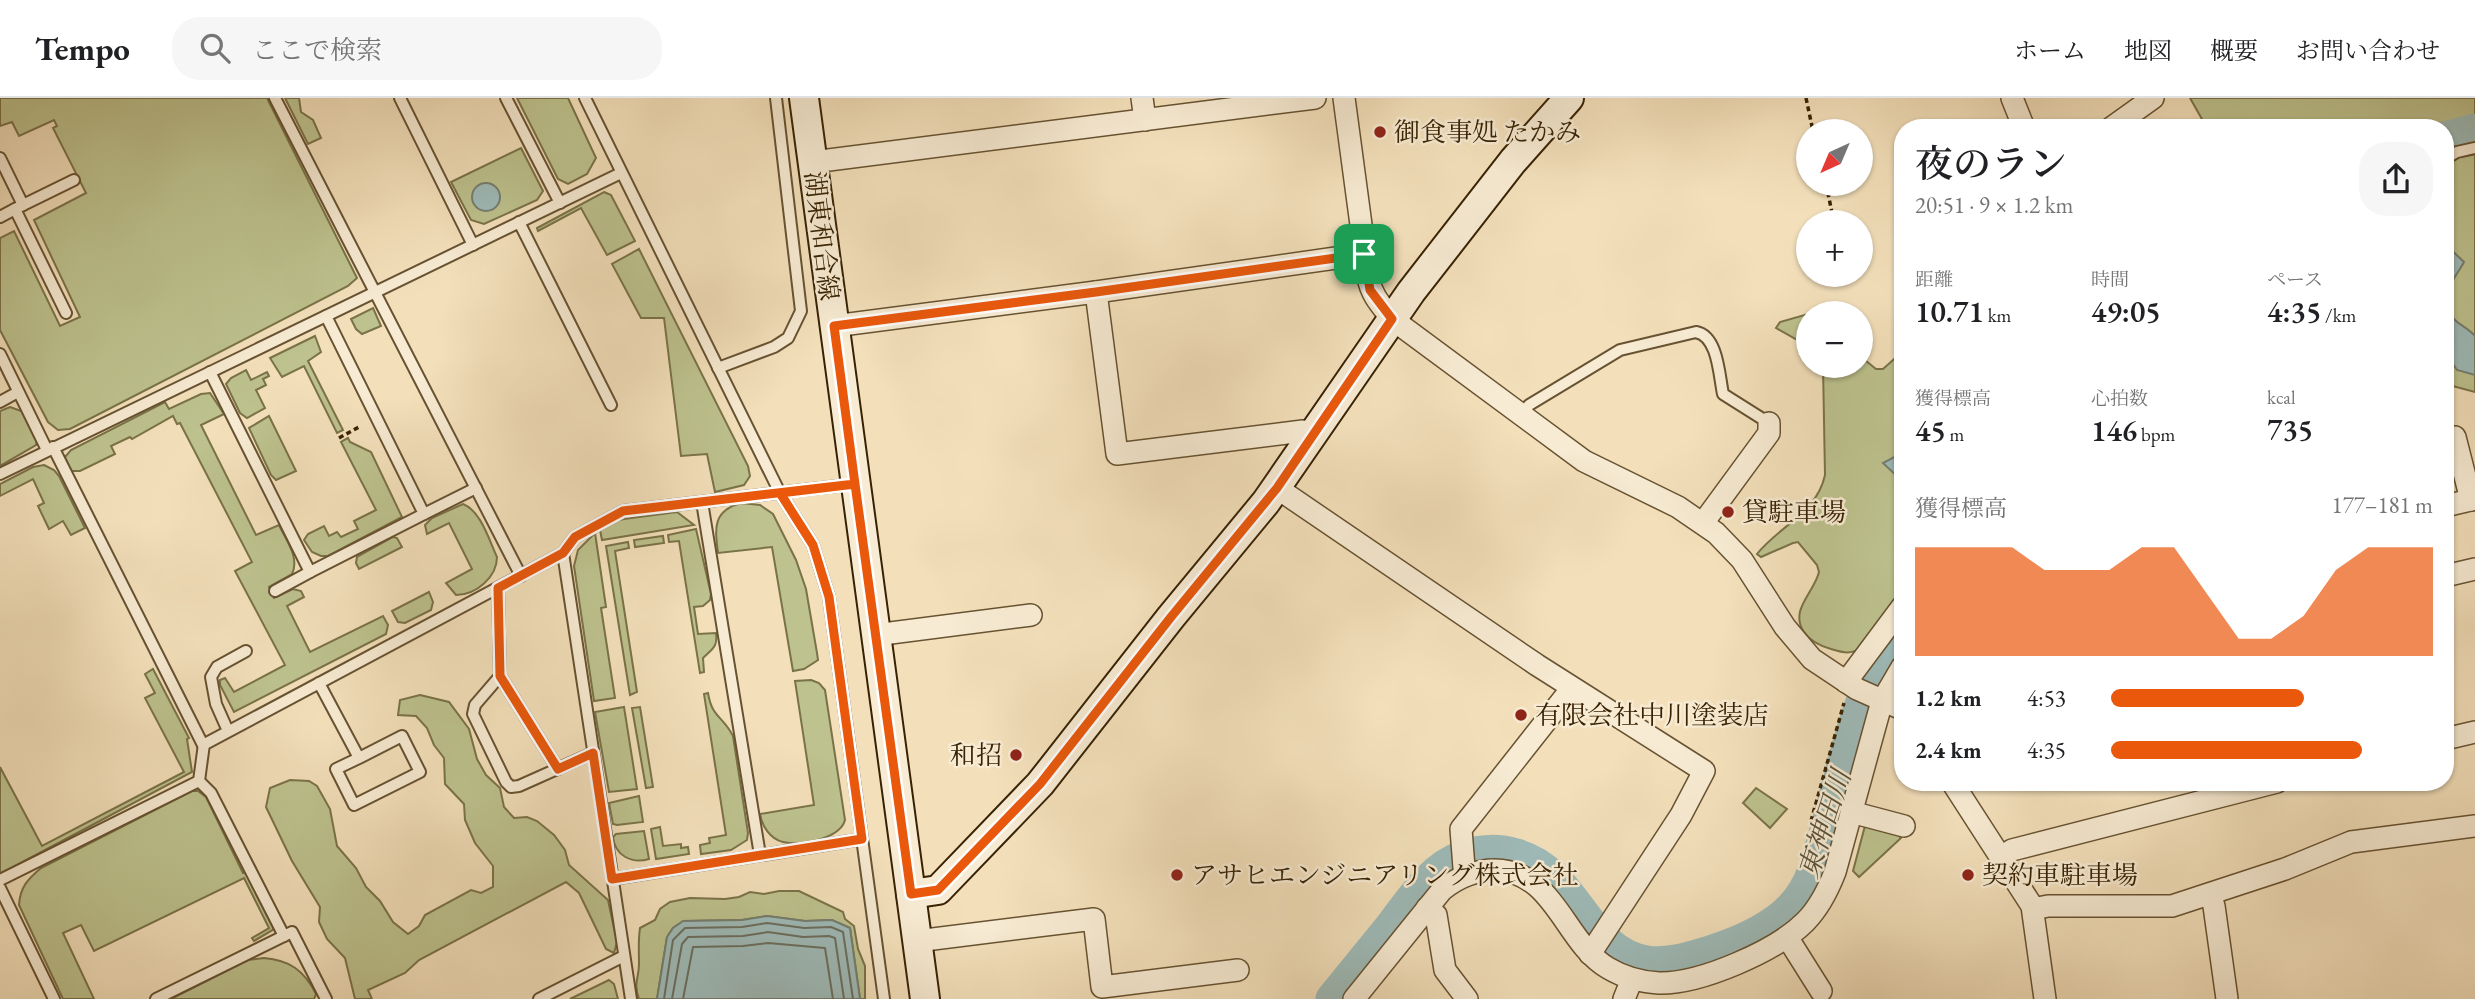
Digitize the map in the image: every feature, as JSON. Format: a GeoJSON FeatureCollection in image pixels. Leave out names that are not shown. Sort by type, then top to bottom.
{"type":"FeatureCollection","features":[{"type":"Feature","properties":{"kind":"street","name":"湖東和合線"},"geometry":{"type":"LineString","coordinates":[[804,98],[925,999]]}},
{"type":"Feature","properties":{"kind":"street"},"geometry":{"type":"LineString","coordinates":[[1142,98],[1145,120]]}},
{"type":"Feature","properties":{"kind":"street"},"geometry":{"type":"LineString","coordinates":[[813,162],[1315,98]]}},
{"type":"Feature","properties":{"kind":"street"},"geometry":{"type":"LineString","coordinates":[[1344,98],[1370,290],[1392,319],[1584,461],[1703,523],[1742,560],[1797,644],[1812,659],[1849,692],[1894,706]]}},
{"type":"Feature","properties":{"kind":"street"},"geometry":{"type":"LineString","coordinates":[[911,894],[938,890],[1028,797],[1277,488],[1392,319],[1513,161],[1569,98]]}},
{"type":"Feature","properties":{"kind":"street"},"geometry":{"type":"LineString","coordinates":[[2012,98],[2020,119]]}},
{"type":"Feature","properties":{"kind":"street"},"geometry":{"type":"LineString","coordinates":[[2124,119],[2153,98]]}},
{"type":"Feature","properties":{"kind":"street"},"geometry":{"type":"LineString","coordinates":[[834,326],[1364,254]]}},
{"type":"Feature","properties":{"kind":"street"},"geometry":{"type":"LineString","coordinates":[[1096,292],[1117,454],[1303,431],[1312,437]]}},
{"type":"Feature","properties":{"kind":"street"},"geometry":{"type":"LineString","coordinates":[[1703,523],[1769,433],[1769,423]]}},
{"type":"Feature","properties":{"kind":"street"},"geometry":{"type":"LineString","coordinates":[[2454,438],[2473,499],[2454,504]]}},
{"type":"Feature","properties":{"kind":"street"},"geometry":{"type":"LineString","coordinates":[[1277,488],[1572,688],[1704,771],[1681,815],[1592,952]]}},
{"type":"Feature","properties":{"kind":"street"},"geometry":{"type":"LineString","coordinates":[[2454,574],[2474,571]]}},
{"type":"Feature","properties":{"kind":"street"},"geometry":{"type":"LineString","coordinates":[[875,635],[1031,615]]}},
{"type":"Feature","properties":{"kind":"street"},"geometry":{"type":"LineString","coordinates":[[1849,692],[1894,620]]}},
{"type":"Feature","properties":{"kind":"street"},"geometry":{"type":"LineString","coordinates":[[1354,999],[1442,890],[1465,872],[1503,870],[1534,883],[1608,968],[1632,978],[1660,983],[1678,981],[1732,965],[1787,937],[1805,922],[1828,890],[1881,701],[1894,680]]}},
{"type":"Feature","properties":{"kind":"street"},"geometry":{"type":"LineString","coordinates":[[1465,872],[1461,830],[1572,688]]}},
{"type":"Feature","properties":{"kind":"street"},"geometry":{"type":"LineString","coordinates":[[2454,737],[2475,732]]}},
{"type":"Feature","properties":{"kind":"street"},"geometry":{"type":"LineString","coordinates":[[1958,791],[2033,908],[2045,999]]}},
{"type":"Feature","properties":{"kind":"street"},"geometry":{"type":"LineString","coordinates":[[2001,858],[2012,850],[2242,791]]}},
{"type":"Feature","properties":{"kind":"street"},"geometry":{"type":"LineString","coordinates":[[1852,811],[1904,826]]}},
{"type":"Feature","properties":{"kind":"street"},"geometry":{"type":"LineString","coordinates":[[2033,908],[2172,906],[2285,869],[2351,842],[2475,826]]}},
{"type":"Feature","properties":{"kind":"street"},"geometry":{"type":"LineString","coordinates":[[2210,894],[2227,999]]}},
{"type":"Feature","properties":{"kind":"street"},"geometry":{"type":"LineString","coordinates":[[1427,908],[1436,915],[1445,971],[1467,999]]}},
{"type":"Feature","properties":{"kind":"street"},"geometry":{"type":"LineString","coordinates":[[917,941],[1094,919],[1102,987],[1238,970]]}},
{"type":"Feature","properties":{"kind":"street"},"geometry":{"type":"LineString","coordinates":[[1787,937],[1821,991]]}},
{"type":"Feature","properties":{"kind":"street"},"geometry":{"type":"LineString","coordinates":[[1624,999],[1632,978]]}},
{"type":"Feature","properties":{"kind":"lane"},"geometry":{"type":"LineString","coordinates":[[275,98],[521,576]]}},
{"type":"Feature","properties":{"kind":"lane"},"geometry":{"type":"LineString","coordinates":[[400,98],[473,245]]}},
{"type":"Feature","properties":{"kind":"lane"},"geometry":{"type":"LineString","coordinates":[[506,98],[560,203]]}},
{"type":"Feature","properties":{"kind":"lane"},"geometry":{"type":"LineString","coordinates":[[585,98],[780,493],[813,545],[829,597],[884,999]]}},
{"type":"Feature","properties":{"kind":"lane"},"geometry":{"type":"LineString","coordinates":[[718,368],[774,347],[788,338],[801,311],[776,98]]}},
{"type":"Feature","properties":{"kind":"lane"},"geometry":{"type":"LineString","coordinates":[[2454,154],[2475,148]]}},
{"type":"Feature","properties":{"kind":"lane"},"geometry":{"type":"LineString","coordinates":[[0,158],[66,313]]}},
{"type":"Feature","properties":{"kind":"lane"},"geometry":{"type":"LineString","coordinates":[[0,474],[621,173]]}},
{"type":"Feature","properties":{"kind":"lane"},"geometry":{"type":"LineString","coordinates":[[0,217],[74,180]]}},
{"type":"Feature","properties":{"kind":"lane"},"geometry":{"type":"LineString","coordinates":[[519,222],[611,405]]}},
{"type":"Feature","properties":{"kind":"lane"},"geometry":{"type":"LineString","coordinates":[[326,316],[424,514]]}},
{"type":"Feature","properties":{"kind":"lane"},"geometry":{"type":"LineString","coordinates":[[1522,415],[1530,405],[1620,351],[1696,332],[1703,333],[1711,343],[1723,394],[1769,423]]}},
{"type":"Feature","properties":{"kind":"lane"},"geometry":{"type":"LineString","coordinates":[[0,354],[204,744],[199,781]]}},
{"type":"Feature","properties":{"kind":"lane"},"geometry":{"type":"LineString","coordinates":[[210,372],[310,572]]}},
{"type":"Feature","properties":{"kind":"lane"},"geometry":{"type":"LineString","coordinates":[[0,402],[18,392]]}},
{"type":"Feature","properties":{"kind":"lane"},"geometry":{"type":"LineString","coordinates":[[204,744],[563,553],[575,537],[623,511],[855,484]]}},
{"type":"Feature","properties":{"kind":"lane"},"geometry":{"type":"LineString","coordinates":[[275,591],[476,488]]}},
{"type":"Feature","properties":{"kind":"lane"},"geometry":{"type":"LineString","coordinates":[[702,502],[760,855]]}},
{"type":"Feature","properties":{"kind":"lane"},"geometry":{"type":"LineString","coordinates":[[563,553],[631,999]]}},
{"type":"Feature","properties":{"kind":"lane"},"geometry":{"type":"LineString","coordinates":[[498,588],[500,676],[558,769]]}},
{"type":"Feature","properties":{"kind":"lane"},"geometry":{"type":"LineString","coordinates":[[228,731],[216,704],[211,677],[217,667],[246,651]]}},
{"type":"Feature","properties":{"kind":"lane"},"geometry":{"type":"LineString","coordinates":[[500,676],[475,705],[473,714],[511,788],[593,753]]}},
{"type":"Feature","properties":{"kind":"lane"},"geometry":{"type":"LineString","coordinates":[[319,682],[359,758]]}},
{"type":"Feature","properties":{"kind":"lane"},"geometry":{"type":"LineString","coordinates":[[402,736],[420,772],[354,805],[336,769],[359,758],[402,736]]}},
{"type":"Feature","properties":{"kind":"lane"},"geometry":{"type":"LineString","coordinates":[[0,880],[199,781]]}},
{"type":"Feature","properties":{"kind":"lane"},"geometry":{"type":"LineString","coordinates":[[199,781],[211,793],[284,936]]}},
{"type":"Feature","properties":{"kind":"lane"},"geometry":{"type":"LineString","coordinates":[[612,879],[862,839]]}},
{"type":"Feature","properties":{"kind":"lane"},"geometry":{"type":"LineString","coordinates":[[0,888],[54,999]]}},
{"type":"Feature","properties":{"kind":"lane"},"geometry":{"type":"LineString","coordinates":[[156,999],[292,932],[326,999]]}},
{"type":"Feature","properties":{"kind":"lane"},"geometry":{"type":"LineString","coordinates":[[539,999],[624,956]]}},
{"type":"Feature","properties":{"kind":"path"},"geometry":{"type":"LineString","coordinates":[[1805,98],[1810,119]]}},
{"type":"Feature","properties":{"kind":"path"},"geometry":{"type":"LineString","coordinates":[[340,438],[359,428]]}},
{"type":"Feature","properties":{"kind":"path"},"geometry":{"type":"LineString","coordinates":[[1811,821],[1849,692]]}},
{"type":"Feature","properties":{"kind":"green space"},"geometry":{"type":"Polygon","coordinates":[[[0,98],[267,98],[357,278],[348,286],[70,429],[58,430],[48,422],[0,330],[0,238],[14,231],[60,326],[80,317],[34,220],[86,193],[53,128],[57,126],[54,120],[19,136],[12,122],[0,126],[0,98]]]}},
{"type":"Feature","properties":{"kind":"green space"},"geometry":{"type":"Polygon","coordinates":[[[285,98],[299,98],[301,112],[313,120],[321,138],[308,144],[285,98]]]}},
{"type":"Feature","properties":{"kind":"green space"},"geometry":{"type":"Polygon","coordinates":[[[517,98],[568,98],[596,158],[587,174],[568,184],[558,179],[517,98]]]}},
{"type":"Feature","properties":{"kind":"green space"},"geometry":{"type":"Polygon","coordinates":[[[2190,98],[2475,98],[2475,121],[2454,126],[2454,119],[2202,119],[2190,98]]]}},
{"type":"Feature","properties":{"kind":"green space"},"geometry":{"type":"Polygon","coordinates":[[[2475,138],[2475,392],[2454,386],[2454,142],[2475,138]]]}},
{"type":"Feature","properties":{"kind":"green space"},"geometry":{"type":"Polygon","coordinates":[[[521,148],[543,191],[537,200],[484,224],[471,220],[451,182],[521,148]]]}},
{"type":"Feature","properties":{"kind":"green space"},"geometry":{"type":"Polygon","coordinates":[[[604,192],[611,195],[635,241],[607,255],[581,208],[538,231],[537,228],[604,192]]]}},
{"type":"Feature","properties":{"kind":"green space"},"geometry":{"type":"Polygon","coordinates":[[[639,249],[748,466],[750,476],[744,485],[715,492],[707,454],[681,456],[664,318],[641,318],[612,264],[639,249]]]}},
{"type":"Feature","properties":{"kind":"green space"},"geometry":{"type":"Polygon","coordinates":[[[373,308],[381,326],[362,334],[351,319],[373,308]]]}},
{"type":"Feature","properties":{"kind":"green space"},"geometry":{"type":"Polygon","coordinates":[[[1796,317],[1796,339],[1776,328],[1780,322],[1796,317]]]}},
{"type":"Feature","properties":{"kind":"green space"},"geometry":{"type":"Polygon","coordinates":[[[315,336],[321,352],[308,361],[343,430],[337,433],[304,366],[282,377],[270,358],[315,336]]]}},
{"type":"Feature","properties":{"kind":"green space"},"geometry":{"type":"Polygon","coordinates":[[[1894,359],[1894,604],[1862,647],[1851,652],[1840,652],[1813,641],[1800,624],[1801,609],[1819,572],[1817,565],[1798,542],[1761,557],[1757,554],[1806,509],[1821,488],[1825,475],[1823,378],[1873,378],[1873,367],[1883,369],[1894,359]]]}},
{"type":"Feature","properties":{"kind":"green space"},"geometry":{"type":"Polygon","coordinates":[[[246,370],[251,380],[267,372],[269,376],[263,379],[266,385],[256,390],[265,408],[247,418],[240,413],[226,384],[246,370]]]}},
{"type":"Feature","properties":{"kind":"green space"},"geometry":{"type":"Polygon","coordinates":[[[210,393],[224,414],[201,425],[256,535],[279,525],[288,543],[294,562],[292,574],[269,587],[274,598],[293,589],[301,591],[304,597],[287,606],[310,652],[383,616],[388,625],[386,634],[234,712],[220,680],[225,678],[234,692],[285,665],[235,571],[252,562],[180,423],[177,424],[173,416],[132,439],[130,437],[111,446],[115,454],[80,471],[70,471],[65,457],[71,450],[165,402],[169,409],[201,394],[210,393]]]}},
{"type":"Feature","properties":{"kind":"green space"},"geometry":{"type":"Polygon","coordinates":[[[10,407],[24,412],[37,440],[36,445],[0,466],[0,411],[10,407]]]}},
{"type":"Feature","properties":{"kind":"green space"},"geometry":{"type":"Polygon","coordinates":[[[269,416],[296,471],[276,480],[271,475],[249,428],[269,416]]]}},
{"type":"Feature","properties":{"kind":"green space"},"geometry":{"type":"Polygon","coordinates":[[[348,438],[350,442],[371,452],[402,517],[328,556],[321,556],[312,552],[304,540],[308,534],[324,526],[329,536],[337,532],[341,537],[358,529],[354,521],[376,510],[341,442],[348,438]]]}},
{"type":"Feature","properties":{"kind":"green space"},"geometry":{"type":"Polygon","coordinates":[[[44,465],[59,476],[85,528],[71,535],[63,521],[49,529],[38,506],[44,503],[33,479],[0,496],[0,484],[33,467],[44,465]]]}},
{"type":"Feature","properties":{"kind":"green space"},"geometry":{"type":"Polygon","coordinates":[[[741,503],[760,505],[773,514],[796,560],[806,589],[818,660],[804,669],[793,671],[772,547],[718,553],[716,529],[720,516],[732,506],[741,503]]]}},
{"type":"Feature","properties":{"kind":"green space"},"geometry":{"type":"Polygon","coordinates":[[[463,504],[480,519],[497,557],[493,571],[484,584],[471,592],[456,595],[446,583],[472,569],[449,523],[427,534],[425,525],[432,518],[463,504]]]}},
{"type":"Feature","properties":{"kind":"green space"},"geometry":{"type":"Polygon","coordinates":[[[677,512],[694,525],[602,540],[600,530],[614,521],[677,512]]]}},
{"type":"Feature","properties":{"kind":"green space"},"geometry":{"type":"Polygon","coordinates":[[[696,529],[711,594],[710,600],[703,606],[694,607],[698,634],[716,633],[714,647],[703,658],[704,672],[700,673],[679,541],[669,542],[668,535],[696,529]]]}},
{"type":"Feature","properties":{"kind":"green space"},"geometry":{"type":"Polygon","coordinates":[[[595,533],[606,607],[601,608],[615,698],[594,701],[574,566],[578,550],[595,533]]]}},
{"type":"Feature","properties":{"kind":"green space"},"geometry":{"type":"Polygon","coordinates":[[[663,536],[664,543],[635,547],[634,540],[663,536]]]}},
{"type":"Feature","properties":{"kind":"green space"},"geometry":{"type":"Polygon","coordinates":[[[393,537],[397,538],[402,547],[359,569],[357,557],[393,537]]]}},
{"type":"Feature","properties":{"kind":"green space"},"geometry":{"type":"Polygon","coordinates":[[[628,542],[629,548],[615,551],[637,692],[630,695],[606,546],[628,542]]]}},
{"type":"Feature","properties":{"kind":"green space"},"geometry":{"type":"Polygon","coordinates":[[[429,592],[433,602],[431,610],[405,623],[398,622],[392,611],[429,592]]]}},
{"type":"Feature","properties":{"kind":"green space"},"geometry":{"type":"Polygon","coordinates":[[[153,669],[189,738],[192,772],[0,874],[0,767],[42,846],[184,772],[145,698],[155,693],[145,674],[153,669]]]}},
{"type":"Feature","properties":{"kind":"green space"},"geometry":{"type":"Polygon","coordinates":[[[811,680],[819,683],[825,690],[845,820],[836,832],[819,840],[783,842],[767,831],[760,814],[814,805],[795,681],[811,680]]]}},
{"type":"Feature","properties":{"kind":"green space"},"geometry":{"type":"Polygon","coordinates":[[[708,693],[712,707],[733,736],[748,833],[747,840],[731,850],[701,854],[700,845],[710,843],[709,838],[726,835],[704,694],[708,693]]]}},
{"type":"Feature","properties":{"kind":"green space"},"geometry":{"type":"Polygon","coordinates":[[[420,695],[449,702],[469,729],[477,759],[486,775],[500,788],[504,807],[514,818],[527,817],[537,821],[554,835],[565,850],[569,865],[608,900],[617,942],[614,953],[606,949],[579,893],[566,882],[419,960],[405,973],[368,990],[372,999],[355,999],[345,958],[327,939],[319,922],[320,907],[292,861],[266,807],[270,788],[290,780],[309,781],[317,786],[330,809],[337,846],[356,868],[366,887],[380,901],[393,922],[408,934],[419,926],[425,915],[471,890],[481,893],[493,887],[493,866],[475,843],[465,820],[464,804],[445,784],[444,758],[434,745],[427,728],[416,716],[398,715],[400,700],[420,695]]]}},
{"type":"Feature","properties":{"kind":"green space"},"geometry":{"type":"Polygon","coordinates":[[[624,707],[637,789],[609,792],[595,712],[624,707]]]}},
{"type":"Feature","properties":{"kind":"green space"},"geometry":{"type":"Polygon","coordinates":[[[640,707],[653,787],[646,788],[632,708],[640,707]]]}},
{"type":"Feature","properties":{"kind":"green space"},"geometry":{"type":"Polygon","coordinates":[[[1756,788],[1787,809],[1770,828],[1743,803],[1756,788]]]}},
{"type":"Feature","properties":{"kind":"green space"},"geometry":{"type":"Polygon","coordinates":[[[192,791],[198,791],[206,797],[274,929],[254,941],[252,938],[269,928],[244,878],[94,951],[81,925],[63,933],[94,999],[63,999],[19,905],[26,884],[41,868],[192,791]]]}},
{"type":"Feature","properties":{"kind":"green space"},"geometry":{"type":"Polygon","coordinates":[[[639,796],[643,822],[613,824],[609,803],[639,796]]]}},
{"type":"Feature","properties":{"kind":"green space"},"geometry":{"type":"Polygon","coordinates":[[[1866,822],[1893,829],[1901,838],[1859,877],[1853,871],[1866,822]]]}},
{"type":"Feature","properties":{"kind":"green space"},"geometry":{"type":"Polygon","coordinates":[[[660,827],[663,846],[681,844],[681,848],[688,847],[689,854],[656,859],[651,829],[660,827]]]}},
{"type":"Feature","properties":{"kind":"green space"},"geometry":{"type":"Polygon","coordinates":[[[644,831],[649,859],[625,857],[614,844],[613,837],[616,834],[644,831]]]}},
{"type":"Feature","properties":{"kind":"green space"},"geometry":{"type":"Polygon","coordinates":[[[799,891],[843,912],[845,919],[854,926],[858,949],[865,966],[865,999],[860,999],[850,928],[832,920],[805,921],[767,916],[742,920],[684,921],[673,928],[667,937],[657,999],[639,999],[636,984],[640,928],[655,920],[660,909],[670,902],[690,898],[725,899],[750,892],[764,894],[799,891]]]}},
{"type":"Feature","properties":{"kind":"green space"},"geometry":{"type":"Polygon","coordinates":[[[264,958],[281,961],[295,968],[316,994],[314,999],[171,999],[248,960],[264,958]]]}},
{"type":"Feature","properties":{"kind":"green space"},"geometry":{"type":"Polygon","coordinates":[[[609,980],[614,984],[618,999],[570,999],[609,980]]]}},
{"type":"Feature","properties":{"kind":"water"},"geometry":{"type":"Polygon","coordinates":[[[486,183],[496,187],[500,197],[496,207],[486,211],[476,207],[472,197],[476,187],[486,183]]]}},
{"type":"Feature","properties":{"kind":"water"},"geometry":{"type":"Polygon","coordinates":[[[2454,253],[2464,262],[2454,279],[2454,253]]]}},
{"type":"Feature","properties":{"kind":"water"},"geometry":{"type":"Polygon","coordinates":[[[2454,319],[2475,336],[2475,375],[2457,370],[2454,366],[2454,319]]]}},
{"type":"Feature","properties":{"kind":"water"},"geometry":{"type":"Polygon","coordinates":[[[1894,457],[1894,473],[1883,463],[1894,457]]]}},
{"type":"Feature","properties":{"kind":"water"},"geometry":{"type":"Polygon","coordinates":[[[767,916],[805,921],[832,920],[850,928],[860,999],[657,999],[667,937],[673,928],[683,921],[742,920],[767,916]]]}},
{"type":"Feature","properties":{"kind":"waterway","name":"東神田川"},"geometry":{"type":"LineString","coordinates":[[2454,136],[2475,130]]}},
{"type":"Feature","properties":{"kind":"waterway","name":"東神田川"},"geometry":{"type":"LineString","coordinates":[[1332,999],[1431,877],[1452,861],[1477,853],[1510,853],[1537,864],[1554,877],[1609,943],[1626,955],[1647,962],[1671,962],[1694,957],[1732,944],[1775,922],[1793,906],[1812,876],[1865,693],[1894,645]]}},
{"type":"Feature","properties":{"kind":"place","name":"御食事処 たかみ"},"geometry":{"type":"Point","coordinates":[1380,132]}},
{"type":"Feature","properties":{"kind":"place","name":"貸駐車場"},"geometry":{"type":"Point","coordinates":[1728,512]}},
{"type":"Feature","properties":{"kind":"place","name":"有限会社中川塗装店"},"geometry":{"type":"Point","coordinates":[1521,715]}},
{"type":"Feature","properties":{"kind":"place","name":"和招"},"geometry":{"type":"Point","coordinates":[1016,755]}},
{"type":"Feature","properties":{"kind":"place","name":"アサヒエンジニアリング株式会社"},"geometry":{"type":"Point","coordinates":[1177,875]}},
{"type":"Feature","properties":{"kind":"place","name":"契約車駐車場"},"geometry":{"type":"Point","coordinates":[1968,875]}},
{"type":"Feature","properties":{"kind":"route"},"geometry":{"type":"LineString","coordinates":[[1364,254],[834,326],[855,484],[623,511],[575,537],[563,553],[498,588],[500,676],[558,769],[593,753],[612,879],[862,839],[829,597],[813,545],[780,493],[855,484],[911,894],[938,890],[1040,784],[1171,617],[1266,502],[1392,319],[1370,290],[1364,254]]}}]}
